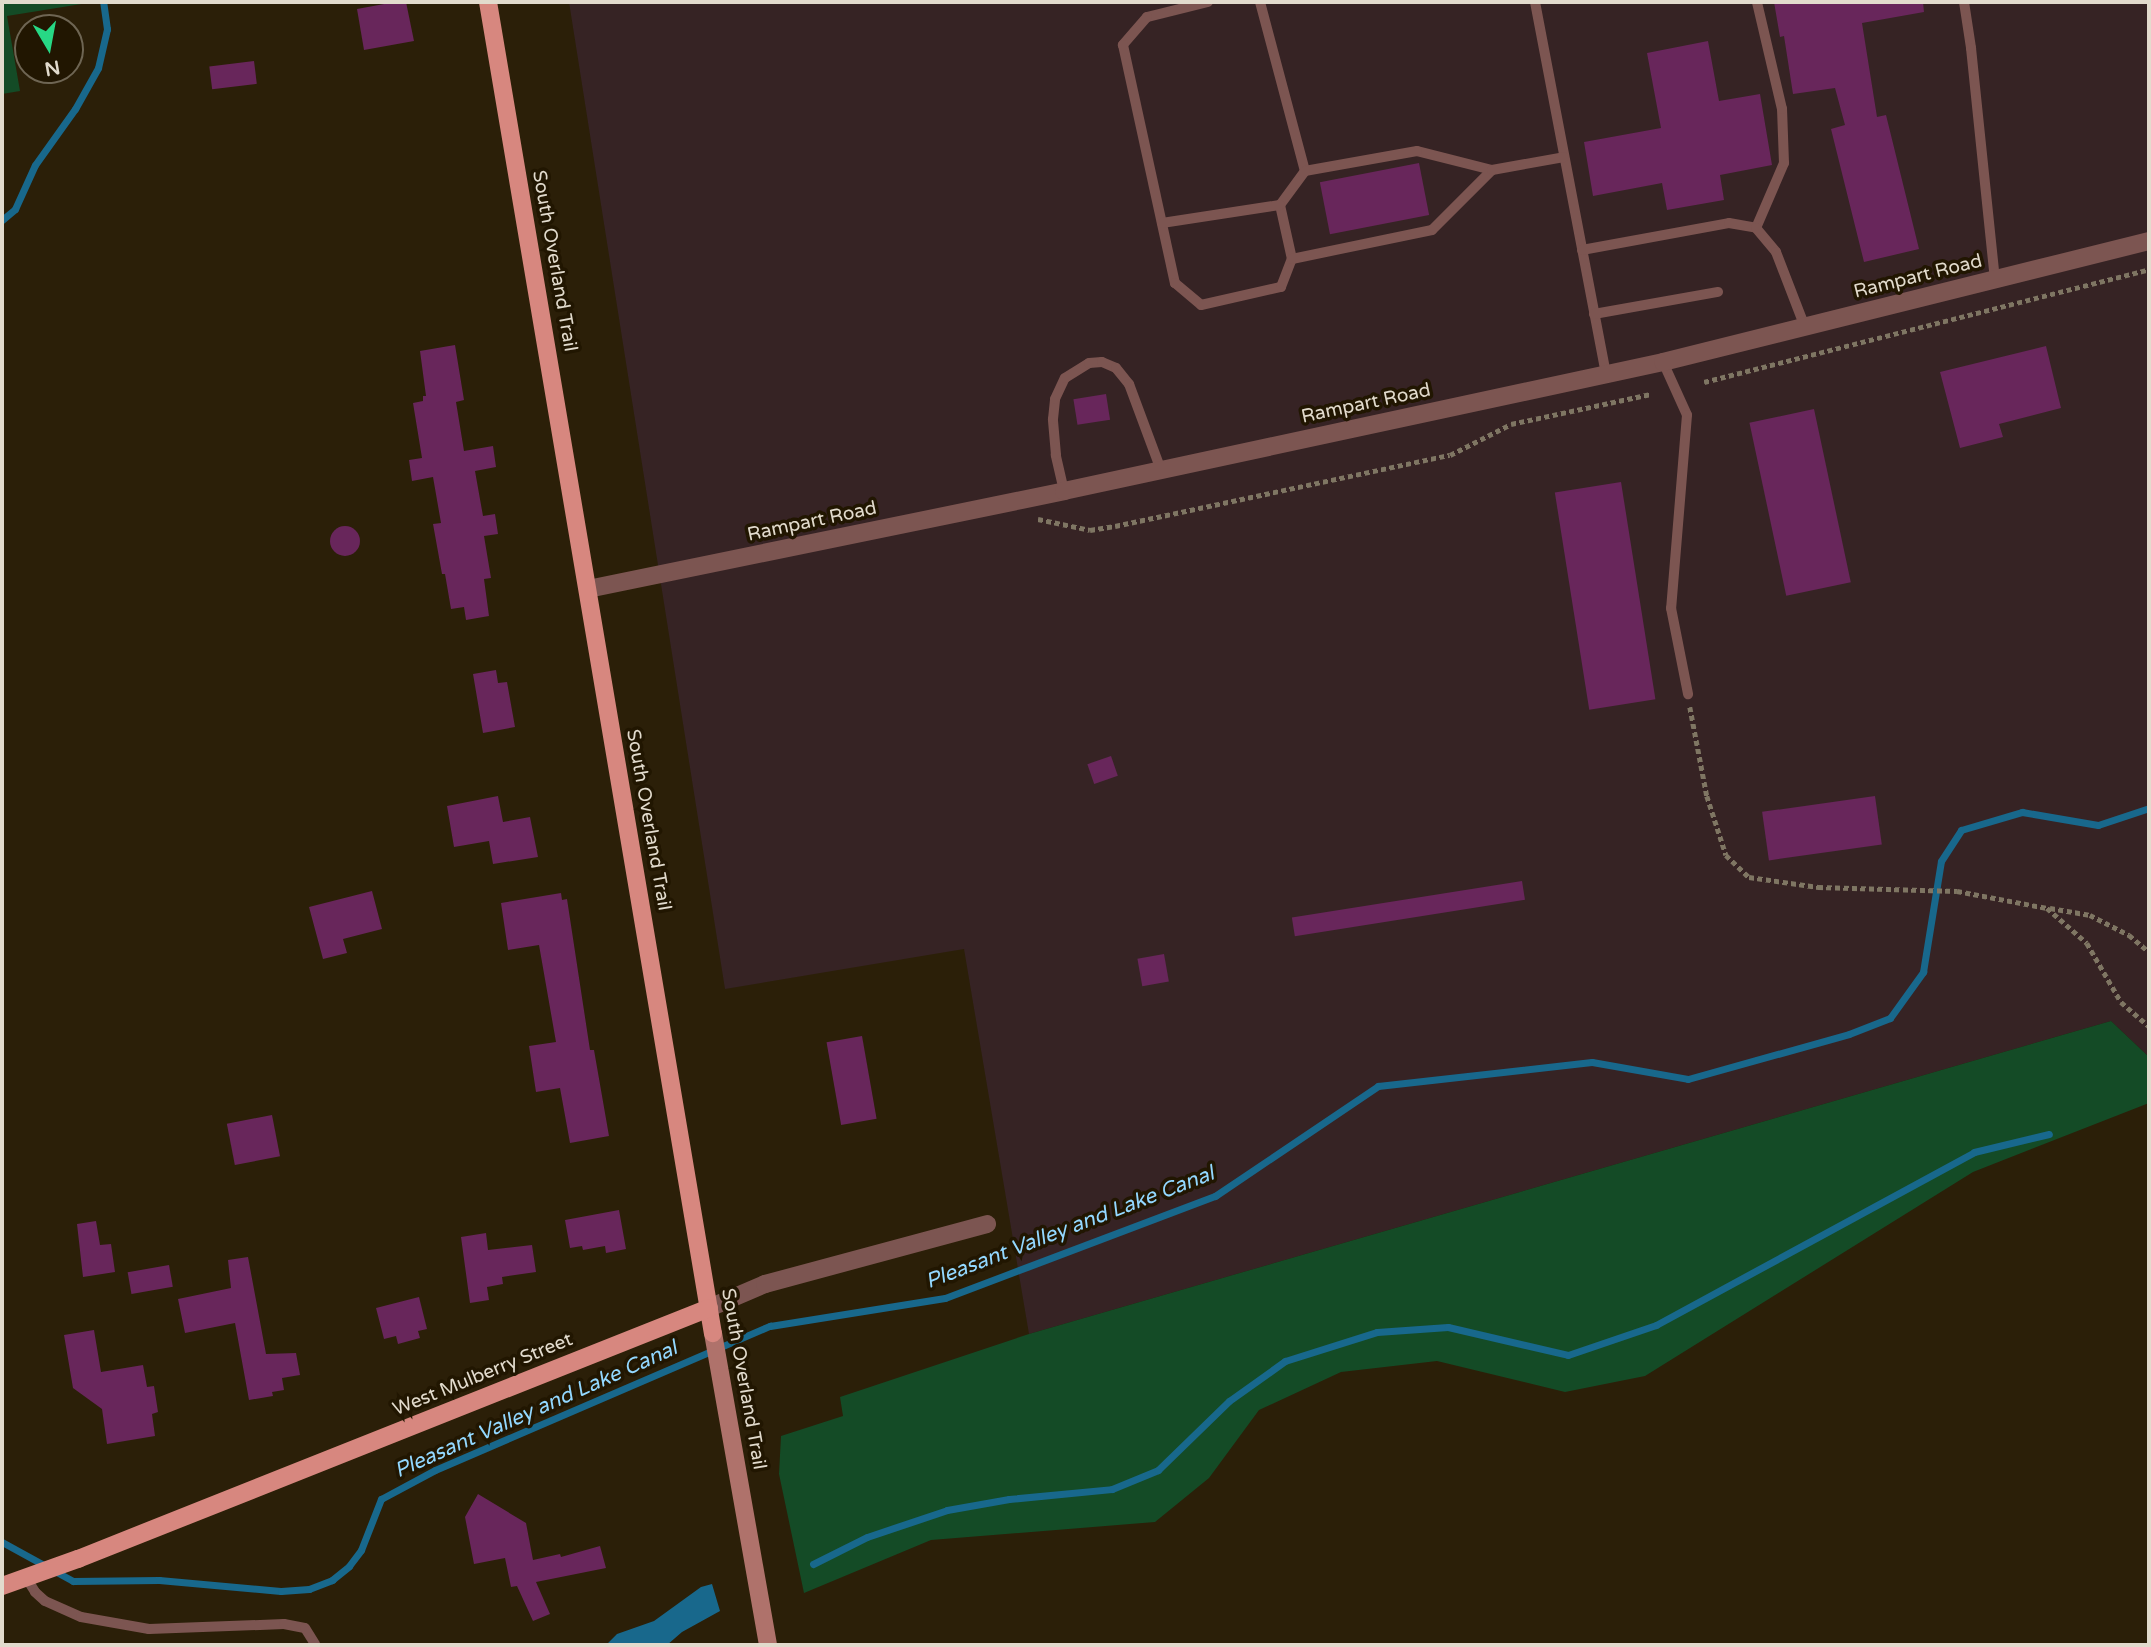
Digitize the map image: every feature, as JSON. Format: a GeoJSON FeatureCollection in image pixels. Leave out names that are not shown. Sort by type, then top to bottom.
{"type":"FeatureCollection","features":[{"type":"Feature","properties":{"kind":"main road","name":"South Overland Trail"},"geometry":{"type":"LineString","coordinates":[[488,2],[768,1645]]}},
{"type":"Feature","properties":{"kind":"main road","name":"West Mulberry Street"},"geometry":{"type":"LineString","coordinates":[[2,1586],[78,1559],[709,1308]]}},
{"type":"Feature","properties":{"kind":"street","name":"Rampart Road"},"geometry":{"type":"LineString","coordinates":[[588,589],[1064,491],[1663,362],[2149,241]]}},
{"type":"Feature","properties":{"kind":"street","name":"West Mulberry Street"},"geometry":{"type":"LineString","coordinates":[[709,1308],[765,1284],[986,1224]]}},
{"type":"Feature","properties":{"kind":"lane"},"geometry":{"type":"LineString","coordinates":[[1208,2],[1147,17],[1123,45],[1175,284],[1201,305],[1281,288],[1292,259],[1280,205]]}},
{"type":"Feature","properties":{"kind":"lane"},"geometry":{"type":"LineString","coordinates":[[1260,2],[1305,171]]}},
{"type":"Feature","properties":{"kind":"lane"},"geometry":{"type":"LineString","coordinates":[[1535,2],[1606,374]]}},
{"type":"Feature","properties":{"kind":"lane"},"geometry":{"type":"LineString","coordinates":[[1756,228],[1784,163],[1782,109],[1757,2]]}},
{"type":"Feature","properties":{"kind":"lane"},"geometry":{"type":"LineString","coordinates":[[1964,2],[1995,280]]}},
{"type":"Feature","properties":{"kind":"lane"},"geometry":{"type":"LineString","coordinates":[[1162,223],[1280,205],[1305,171],[1417,151],[1492,170],[1564,157]]}},
{"type":"Feature","properties":{"kind":"lane"},"geometry":{"type":"LineString","coordinates":[[1292,259],[1432,230],[1492,170]]}},
{"type":"Feature","properties":{"kind":"lane"},"geometry":{"type":"LineString","coordinates":[[1582,250],[1729,223],[1756,228],[1776,251],[1805,327]]}},
{"type":"Feature","properties":{"kind":"lane"},"geometry":{"type":"LineString","coordinates":[[1594,314],[1718,292]]}},
{"type":"Feature","properties":{"kind":"lane"},"geometry":{"type":"LineString","coordinates":[[1064,491],[1056,456],[1053,419],[1055,399],[1065,378],[1089,363],[1102,362],[1116,368],[1129,384],[1161,470]]}},
{"type":"Feature","properties":{"kind":"lane"},"geometry":{"type":"LineString","coordinates":[[1663,362],[1687,415],[1671,608],[1688,694]]}},
{"type":"Feature","properties":{"kind":"lane"},"geometry":{"type":"LineString","coordinates":[[34,1576],[35,1592],[45,1601],[81,1618],[149,1629],[284,1624],[304,1628],[315,1644]]}},
{"type":"Feature","properties":{"kind":"path"},"geometry":{"type":"LineString","coordinates":[[1704,382],[2149,269]]}},
{"type":"Feature","properties":{"kind":"path"},"geometry":{"type":"LineString","coordinates":[[1026,499],[1034,519],[1090,530],[1115,526],[1450,455],[1511,424],[1651,394]]}},
{"type":"Feature","properties":{"kind":"path"},"geometry":{"type":"LineString","coordinates":[[1688,694],[1707,796],[1726,855],[1749,877],[1818,887],[1957,891],[2090,915],[2129,935],[2149,952]]}},
{"type":"Feature","properties":{"kind":"path"},"geometry":{"type":"LineString","coordinates":[[2047,908],[2087,943],[2121,1002],[2149,1026]]}},
{"type":"Feature","properties":{"kind":"shaded area"},"geometry":{"type":"Polygon","coordinates":[[[569,2],[2149,2],[2149,1057],[2111,1021],[1029,1334],[964,949],[725,989],[569,2]]]}},
{"type":"Feature","properties":{"kind":"green space"},"geometry":{"type":"Polygon","coordinates":[[[2,2],[94,2],[7,16],[14,56],[14,84],[19,84],[20,91],[2,94],[2,2]]]}},
{"type":"Feature","properties":{"kind":"green space"},"geometry":{"type":"Polygon","coordinates":[[[2111,1021],[2149,1057],[2149,1103],[1973,1172],[1645,1376],[1565,1392],[1437,1361],[1341,1372],[1259,1410],[1209,1478],[1155,1522],[931,1540],[804,1593],[779,1474],[781,1436],[843,1416],[840,1397],[1029,1334],[2111,1021]]]}},
{"type":"Feature","properties":{"kind":"water"},"geometry":{"type":"Polygon","coordinates":[[[712,1584],[720,1611],[682,1632],[667,1645],[606,1645],[617,1634],[654,1621],[701,1587],[712,1584]]]}},
{"type":"Feature","properties":{"kind":"building"},"geometry":{"type":"Polygon","coordinates":[[[406,2],[414,41],[364,50],[357,9],[406,2]]]}},
{"type":"Feature","properties":{"kind":"building"},"geometry":{"type":"Polygon","coordinates":[[[1774,2],[1923,2],[1924,12],[1862,23],[1877,117],[1886,115],[1919,249],[1864,262],[1831,129],[1845,125],[1835,88],[1793,94],[1784,36],[1780,37],[1774,2]]]}},
{"type":"Feature","properties":{"kind":"building"},"geometry":{"type":"Polygon","coordinates":[[[1708,41],[1719,101],[1760,94],[1772,165],[1720,175],[1724,200],[1667,210],[1662,183],[1593,196],[1584,142],[1661,128],[1647,53],[1708,41]]]}},
{"type":"Feature","properties":{"kind":"building"},"geometry":{"type":"Polygon","coordinates":[[[254,61],[257,84],[212,89],[209,66],[254,61]]]}},
{"type":"Feature","properties":{"kind":"building"},"geometry":{"type":"Polygon","coordinates":[[[1419,163],[1429,215],[1330,234],[1320,182],[1419,163]]]}},
{"type":"Feature","properties":{"kind":"building"},"geometry":{"type":"Polygon","coordinates":[[[455,345],[464,400],[456,402],[464,451],[493,446],[496,467],[475,471],[483,516],[495,514],[498,534],[484,536],[491,578],[484,579],[489,616],[466,620],[464,607],[451,609],[445,574],[442,574],[433,524],[441,523],[433,477],[412,481],[409,460],[422,458],[413,403],[423,401],[423,396],[426,396],[420,351],[455,345]]]}},
{"type":"Feature","properties":{"kind":"building"},"geometry":{"type":"Polygon","coordinates":[[[2046,346],[2061,408],[1999,424],[2003,437],[1960,448],[1940,372],[2046,346]]]}},
{"type":"Feature","properties":{"kind":"building"},"geometry":{"type":"Polygon","coordinates":[[[1106,394],[1110,420],[1077,425],[1073,399],[1106,394]]]}},
{"type":"Feature","properties":{"kind":"building"},"geometry":{"type":"Polygon","coordinates":[[[1814,409],[1851,582],[1786,596],[1749,423],[1814,409]]]}},
{"type":"Feature","properties":{"kind":"building"},"geometry":{"type":"Polygon","coordinates":[[[1621,482],[1655,699],[1589,710],[1555,492],[1621,482]]]}},
{"type":"Feature","properties":{"kind":"building"},"geometry":{"type":"Polygon","coordinates":[[[345,526],[356,530],[360,541],[356,552],[345,556],[334,552],[330,541],[334,530],[345,526]]]}},
{"type":"Feature","properties":{"kind":"building"},"geometry":{"type":"Polygon","coordinates":[[[496,670],[498,683],[507,682],[515,727],[483,733],[473,674],[496,670]]]}},
{"type":"Feature","properties":{"kind":"building"},"geometry":{"type":"Polygon","coordinates":[[[1111,756],[1118,776],[1094,784],[1087,764],[1111,756]]]}},
{"type":"Feature","properties":{"kind":"building"},"geometry":{"type":"Polygon","coordinates":[[[498,796],[503,822],[530,817],[538,857],[493,864],[489,841],[454,847],[447,806],[498,796]]]}},
{"type":"Feature","properties":{"kind":"building"},"geometry":{"type":"Polygon","coordinates":[[[1875,796],[1882,845],[1769,860],[1762,812],[1875,796]]]}},
{"type":"Feature","properties":{"kind":"building"},"geometry":{"type":"Polygon","coordinates":[[[1522,881],[1525,900],[1295,936],[1292,917],[1522,881]]]}},
{"type":"Feature","properties":{"kind":"building"},"geometry":{"type":"Polygon","coordinates":[[[372,891],[382,929],[343,939],[347,953],[323,959],[309,907],[372,891]]]}},
{"type":"Feature","properties":{"kind":"building"},"geometry":{"type":"Polygon","coordinates":[[[561,893],[562,900],[567,899],[590,1050],[594,1050],[609,1136],[570,1143],[560,1088],[536,1092],[529,1046],[556,1042],[539,945],[508,950],[501,903],[561,893]]]}},
{"type":"Feature","properties":{"kind":"building"},"geometry":{"type":"Polygon","coordinates":[[[1164,954],[1169,982],[1142,986],[1137,959],[1164,954]]]}},
{"type":"Feature","properties":{"kind":"building"},"geometry":{"type":"Polygon","coordinates":[[[862,1036],[877,1119],[841,1125],[827,1042],[862,1036]]]}},
{"type":"Feature","properties":{"kind":"building"},"geometry":{"type":"Polygon","coordinates":[[[272,1115],[280,1156],[235,1165],[227,1124],[272,1115]]]}},
{"type":"Feature","properties":{"kind":"building"},"geometry":{"type":"Polygon","coordinates":[[[619,1210],[626,1249],[606,1253],[605,1246],[583,1250],[582,1246],[570,1248],[565,1220],[619,1210]]]}},
{"type":"Feature","properties":{"kind":"building"},"geometry":{"type":"Polygon","coordinates":[[[96,1221],[100,1245],[111,1244],[115,1272],[83,1277],[77,1224],[96,1221]]]}},
{"type":"Feature","properties":{"kind":"building"},"geometry":{"type":"Polygon","coordinates":[[[486,1233],[488,1250],[532,1245],[536,1272],[502,1277],[503,1284],[487,1287],[489,1300],[470,1303],[461,1237],[486,1233]]]}},
{"type":"Feature","properties":{"kind":"building"},"geometry":{"type":"Polygon","coordinates":[[[248,1257],[266,1354],[296,1353],[300,1375],[282,1378],[284,1390],[272,1392],[273,1396],[249,1400],[235,1323],[185,1333],[178,1299],[231,1288],[228,1260],[248,1257]]]}},
{"type":"Feature","properties":{"kind":"building"},"geometry":{"type":"Polygon","coordinates":[[[169,1265],[173,1287],[131,1294],[128,1272],[169,1265]]]}},
{"type":"Feature","properties":{"kind":"building"},"geometry":{"type":"Polygon","coordinates":[[[419,1297],[427,1329],[418,1331],[420,1338],[398,1344],[396,1336],[384,1339],[376,1308],[419,1297]]]}},
{"type":"Feature","properties":{"kind":"building"},"geometry":{"type":"Polygon","coordinates":[[[94,1330],[101,1372],[143,1365],[147,1387],[154,1386],[158,1412],[152,1414],[155,1436],[107,1444],[102,1409],[73,1388],[64,1335],[94,1330]]]}},
{"type":"Feature","properties":{"kind":"building"},"geometry":{"type":"Polygon","coordinates":[[[478,1494],[526,1523],[533,1560],[560,1554],[561,1557],[600,1546],[606,1568],[536,1582],[550,1614],[533,1621],[517,1586],[511,1587],[505,1558],[474,1564],[465,1517],[478,1494]]]}},
{"type":"Feature","properties":{"kind":"waterway","name":"Pleasant Valley and Lake Canal"},"geometry":{"type":"LineString","coordinates":[[2,220],[15,209],[35,165],[75,109],[98,68],[107,29],[103,2]]}},
{"type":"Feature","properties":{"kind":"waterway","name":"Pleasant Valley and Lake Canal"},"geometry":{"type":"LineString","coordinates":[[2,1542],[73,1581],[159,1580],[281,1591],[309,1589],[332,1580],[349,1566],[361,1550],[381,1499],[435,1470],[770,1326],[945,1298],[1215,1196],[1378,1086],[1592,1062],[1688,1079],[1849,1034],[1890,1018],[1923,972],[1941,861],[1961,830],[2022,812],[2098,825],[2149,808]]}},
{"type":"Feature","properties":{"kind":"waterway"},"geometry":{"type":"LineString","coordinates":[[813,1564],[867,1537],[947,1510],[1009,1499],[1112,1489],[1158,1470],[1229,1401],[1285,1361],[1377,1332],[1448,1327],[1568,1355],[1656,1325],[1974,1152],[2049,1134]]}}]}
